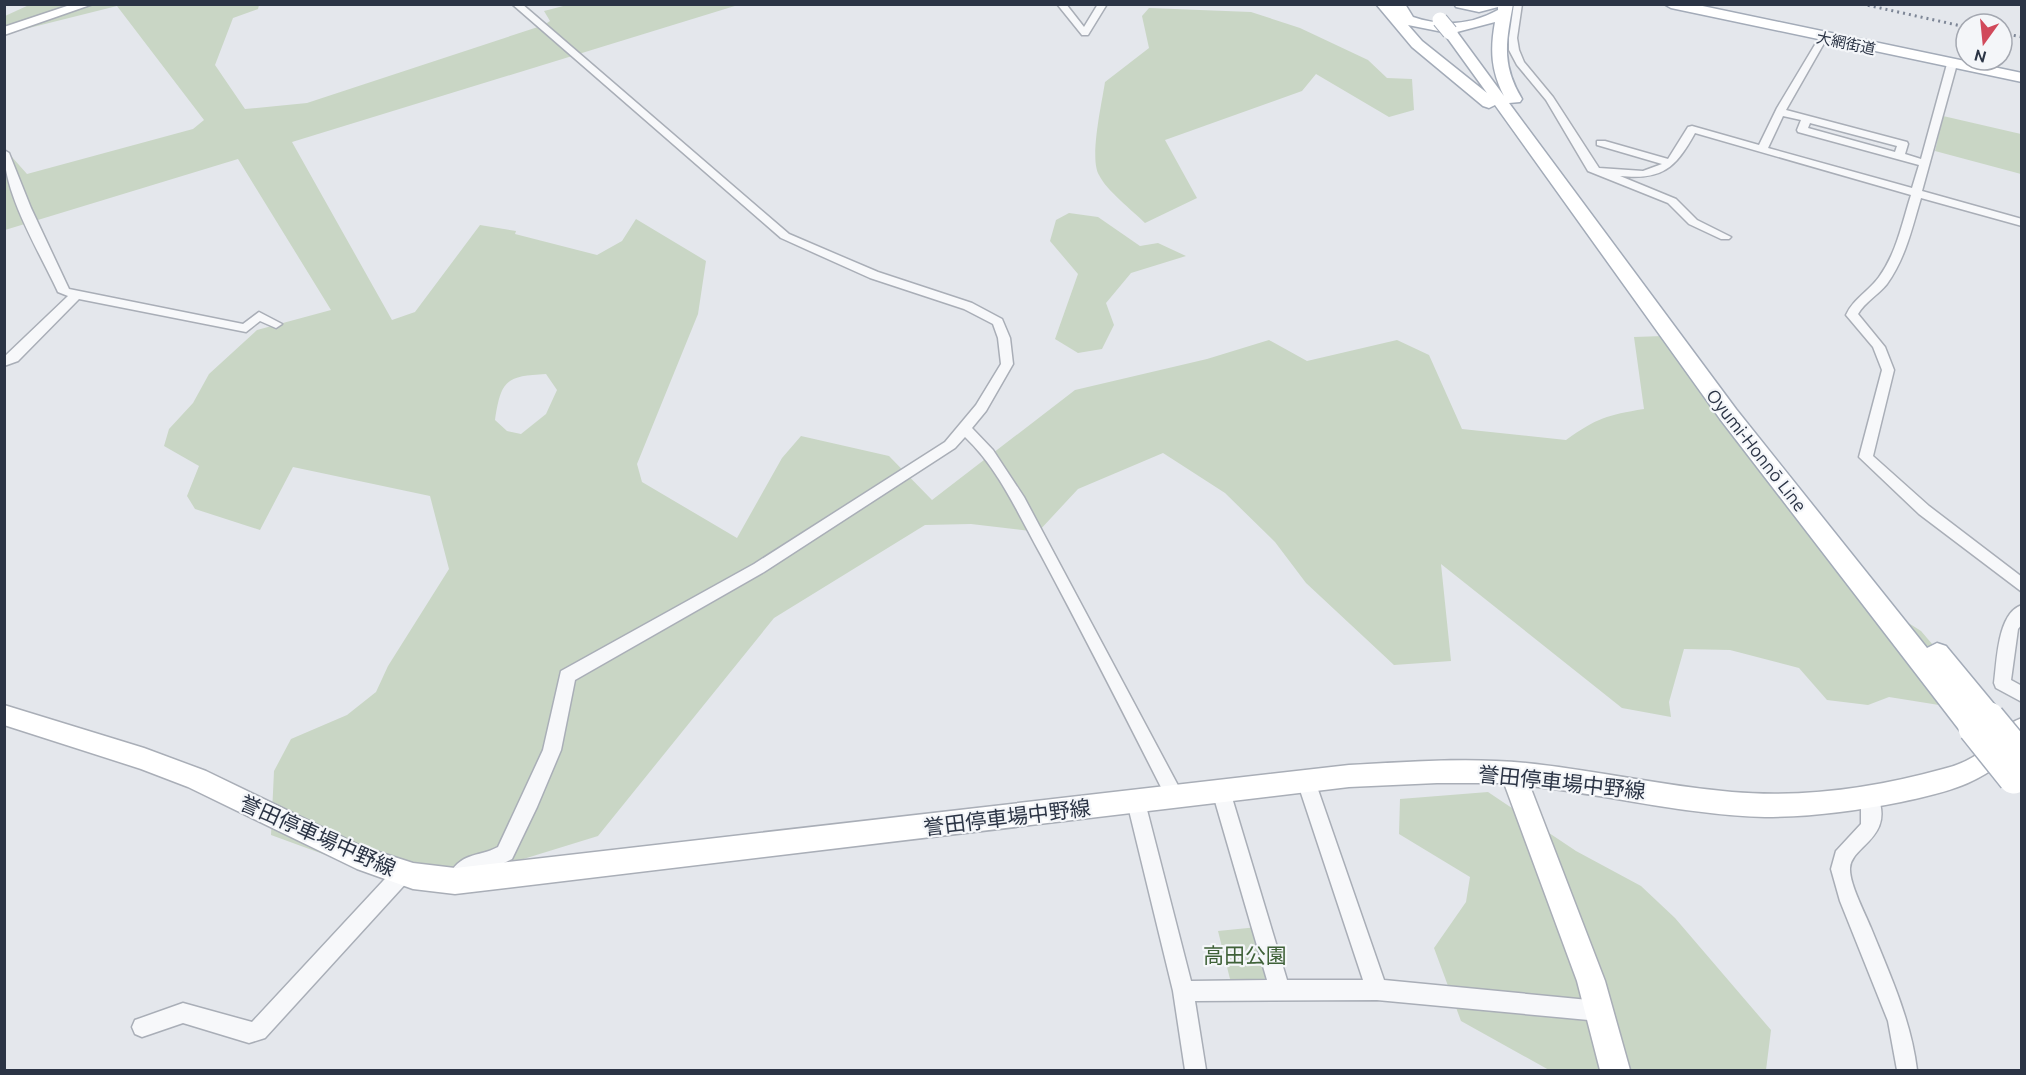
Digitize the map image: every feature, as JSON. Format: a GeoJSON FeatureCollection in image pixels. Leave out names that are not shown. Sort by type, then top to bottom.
{"type":"FeatureCollection","features":[{"type":"Feature","properties":{"kind":"main road"},"geometry":{"type":"LineString","coordinates":[[4,30],[87,4]]}},
{"type":"Feature","properties":{"kind":"main road"},"geometry":{"type":"LineString","coordinates":[[1383,4],[1417,44],[1492,105],[1551,167]]}},
{"type":"Feature","properties":{"kind":"main road"},"geometry":{"type":"LineString","coordinates":[[1398,4],[1408,20],[1431,26],[1474,25],[1489,21],[1506,6]]}},
{"type":"Feature","properties":{"kind":"main road","name":"Oyumi-Honnō Line"},"geometry":{"type":"LineString","coordinates":[[1429,4],[1551,167],[1728,414],[1981,723],[2019,774]]}},
{"type":"Feature","properties":{"kind":"main road"},"geometry":{"type":"LineString","coordinates":[[1461,4],[1479,8],[1506,6]]}},
{"type":"Feature","properties":{"kind":"main road","name":"大網街道"},"geometry":{"type":"LineString","coordinates":[[1671,4],[1823,38],[2022,78]]}},
{"type":"Feature","properties":{"kind":"main road"},"geometry":{"type":"LineString","coordinates":[[1506,6],[1498,69],[1551,167]]}},
{"type":"Feature","properties":{"kind":"main road","name":"誉田停車場中野線"},"geometry":{"type":"LineString","coordinates":[[4,715],[112,748],[197,779],[357,857],[413,876],[455,881],[1349,776],[1436,771],[1513,773],[1591,781],[1717,801],[1762,804],[1834,802],[1869,798],[1930,785],[1959,775],[1985,762],[2022,728]]}},
{"type":"Feature","properties":{"kind":"main road"},"geometry":{"type":"LineString","coordinates":[[1513,773],[1591,981],[1615,1071]]}},
{"type":"Feature","properties":{"kind":"street"},"geometry":{"type":"LineString","coordinates":[[455,881],[474,862],[492,860],[505,853],[528,807],[552,750],[567,676],[759,568],[950,445],[965,429],[1007,364],[1004,338],[998,322],[968,306],[874,275],[784,236],[516,4]]}},
{"type":"Feature","properties":{"kind":"street"},"geometry":{"type":"LineString","coordinates":[[1062,4],[1061,6],[1085,33],[1103,4]]}},
{"type":"Feature","properties":{"kind":"street"},"geometry":{"type":"LineString","coordinates":[[1506,6],[1514,50],[1520,63],[1550,99],[1592,168],[1672,201],[1692,224],[1725,237]]}},
{"type":"Feature","properties":{"kind":"street"},"geometry":{"type":"LineString","coordinates":[[1763,148],[1780,112],[1823,38]]}},
{"type":"Feature","properties":{"kind":"street"},"geometry":{"type":"LineString","coordinates":[[1952,64],[1901,249],[1875,290],[1854,309],[1852,315],[1879,345],[1886,359],[1888,370],[1866,458],[1924,510],[2022,586]]}},
{"type":"Feature","properties":{"kind":"street"},"geometry":{"type":"LineString","coordinates":[[1780,112],[1807,118],[1802,130],[1925,163]]}},
{"type":"Feature","properties":{"kind":"street"},"geometry":{"type":"LineString","coordinates":[[1597,171],[1649,172],[1659,170],[1670,163],[1692,129],[2022,223]]}},
{"type":"Feature","properties":{"kind":"street"},"geometry":{"type":"LineString","coordinates":[[1601,143],[1670,163]]}},
{"type":"Feature","properties":{"kind":"street"},"geometry":{"type":"LineString","coordinates":[[4,153],[64,292],[246,328],[259,316],[276,324]]}},
{"type":"Feature","properties":{"kind":"street"},"geometry":{"type":"LineString","coordinates":[[4,362],[13,358],[76,295]]}},
{"type":"Feature","properties":{"kind":"street"},"geometry":{"type":"LineString","coordinates":[[965,429],[989,453],[1007,482],[1069,593],[1175,797]]}},
{"type":"Feature","properties":{"kind":"street"},"geometry":{"type":"LineString","coordinates":[[2022,611],[2010,627],[2002,683],[2022,695]]}},
{"type":"Feature","properties":{"kind":"street"},"geometry":{"type":"LineString","coordinates":[[1306,781],[1377,990]]}},
{"type":"Feature","properties":{"kind":"street"},"geometry":{"type":"LineString","coordinates":[[1221,791],[1281,991]]}},
{"type":"Feature","properties":{"kind":"street"},"geometry":{"type":"LineString","coordinates":[[1869,798],[1872,820],[1869,830],[1842,857],[1840,869],[1850,902],[1898,1021],[1907,1071]]}},
{"type":"Feature","properties":{"kind":"street"},"geometry":{"type":"LineString","coordinates":[[1136,802],[1183,991],[1195,1071]]}},
{"type":"Feature","properties":{"kind":"street"},"geometry":{"type":"LineString","coordinates":[[142,1027],[183,1013],[249,1033],[258,1031],[270,1021],[403,873]]}},
{"type":"Feature","properties":{"kind":"street"},"geometry":{"type":"LineString","coordinates":[[1183,991],[1377,990],[1599,1011]]}},
{"type":"Feature","properties":{"kind":"green space"},"geometry":{"type":"Polygon","coordinates":[[[29,5],[259,5],[258,9],[233,18],[215,65],[245,109],[307,103],[544,25],[550,21],[544,11],[567,5],[738,5],[292,142],[392,320],[415,312],[480,225],[516,231],[515,234],[597,255],[622,241],[636,219],[706,261],[698,314],[637,464],[642,482],[737,538],[782,458],[801,436],[889,456],[932,500],[1075,390],[1207,359],[1269,340],[1307,361],[1397,340],[1429,355],[1462,429],[1566,440],[1603,418],[1644,409],[1634,337],[1663,336],[1700,392],[1860,592],[1921,631],[1968,686],[1964,709],[1889,697],[1868,705],[1827,700],[1799,668],[1730,650],[1684,649],[1669,702],[1671,717],[1622,708],[1441,564],[1451,661],[1394,665],[1306,583],[1275,542],[1225,493],[1163,453],[1078,489],[1038,532],[971,524],[925,525],[774,618],[598,836],[494,868],[364,869],[271,835],[274,771],[291,739],[347,715],[376,692],[388,666],[449,569],[430,496],[293,467],[260,530],[195,509],[187,496],[199,466],[164,446],[169,429],[193,403],[209,374],[257,330],[331,310],[238,159],[5,230],[4,148],[27,174],[193,129],[204,120],[117,6],[5,34],[5,16],[29,5]],[[546,374],[514,379],[503,388],[495,420],[507,431],[521,434],[546,414],[557,390],[546,374]]]}},
{"type":"Feature","properties":{"kind":"green space"},"geometry":{"type":"Polygon","coordinates":[[[1149,8],[1251,12],[1300,28],[1368,60],[1387,78],[1412,79],[1414,110],[1389,117],[1316,74],[1302,91],[1165,140],[1197,198],[1145,223],[1102,181],[1096,167],[1095,156],[1105,82],[1149,48],[1142,16],[1149,8]]]}},
{"type":"Feature","properties":{"kind":"green space"},"geometry":{"type":"Polygon","coordinates":[[[1943,116],[2021,134],[2021,174],[1935,151],[1943,116]]]}},
{"type":"Feature","properties":{"kind":"green space"},"geometry":{"type":"Polygon","coordinates":[[[1069,213],[1098,217],[1140,246],[1158,243],[1186,256],[1131,273],[1106,303],[1114,325],[1102,349],[1078,353],[1055,339],[1078,274],[1050,241],[1056,220],[1069,213]]]}},
{"type":"Feature","properties":{"kind":"green space"},"geometry":{"type":"Polygon","coordinates":[[[1488,792],[1576,851],[1641,886],[1675,918],[1771,1030],[1766,1070],[1549,1070],[1461,1021],[1434,948],[1466,902],[1470,877],[1399,834],[1400,799],[1488,792]]]}},
{"type":"Feature","properties":{"kind":"green space","name":"高田公園"},"geometry":{"type":"Polygon","coordinates":[[[1258,927],[1272,979],[1230,979],[1218,931],[1258,927]]]}},
{"type":"Feature","properties":{"kind":"railway"},"geometry":{"type":"LineString","coordinates":[[1862,4],[1954,24]]}},
{"type":"Feature","properties":{"kind":"railway"},"geometry":{"type":"LineString","coordinates":[[2014,35],[2022,37]]}}]}
